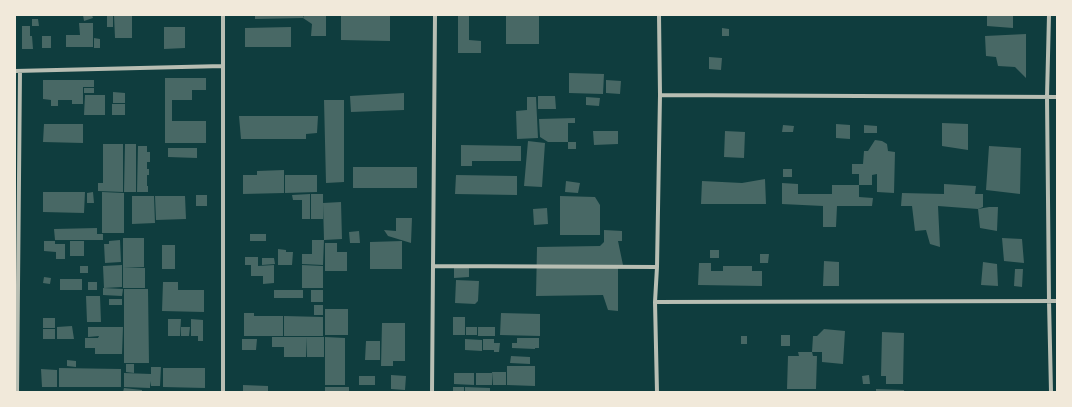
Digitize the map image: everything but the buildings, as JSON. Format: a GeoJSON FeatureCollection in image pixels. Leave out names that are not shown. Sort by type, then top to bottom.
{"type":"FeatureCollection","features":[{"type":"Feature","properties":{"kind":"street"},"geometry":{"type":"LineString","coordinates":[[223,15],[223,392]]}},
{"type":"Feature","properties":{"kind":"street"},"geometry":{"type":"LineString","coordinates":[[432,392],[435,15]]}},
{"type":"Feature","properties":{"kind":"street"},"geometry":{"type":"LineString","coordinates":[[657,392],[655,302],[660,95],[659,15]]}},
{"type":"Feature","properties":{"kind":"street"},"geometry":{"type":"LineString","coordinates":[[1049,15],[1047,97],[1048,301],[1051,392]]}},
{"type":"Feature","properties":{"kind":"street"},"geometry":{"type":"LineString","coordinates":[[17,392],[18,71],[223,66]]}},
{"type":"Feature","properties":{"kind":"street"},"geometry":{"type":"LineString","coordinates":[[660,95],[1057,97]]}},
{"type":"Feature","properties":{"kind":"street"},"geometry":{"type":"LineString","coordinates":[[434,266],[657,268]]}},
{"type":"Feature","properties":{"kind":"street"},"geometry":{"type":"LineString","coordinates":[[655,302],[1057,301]]}}]}
